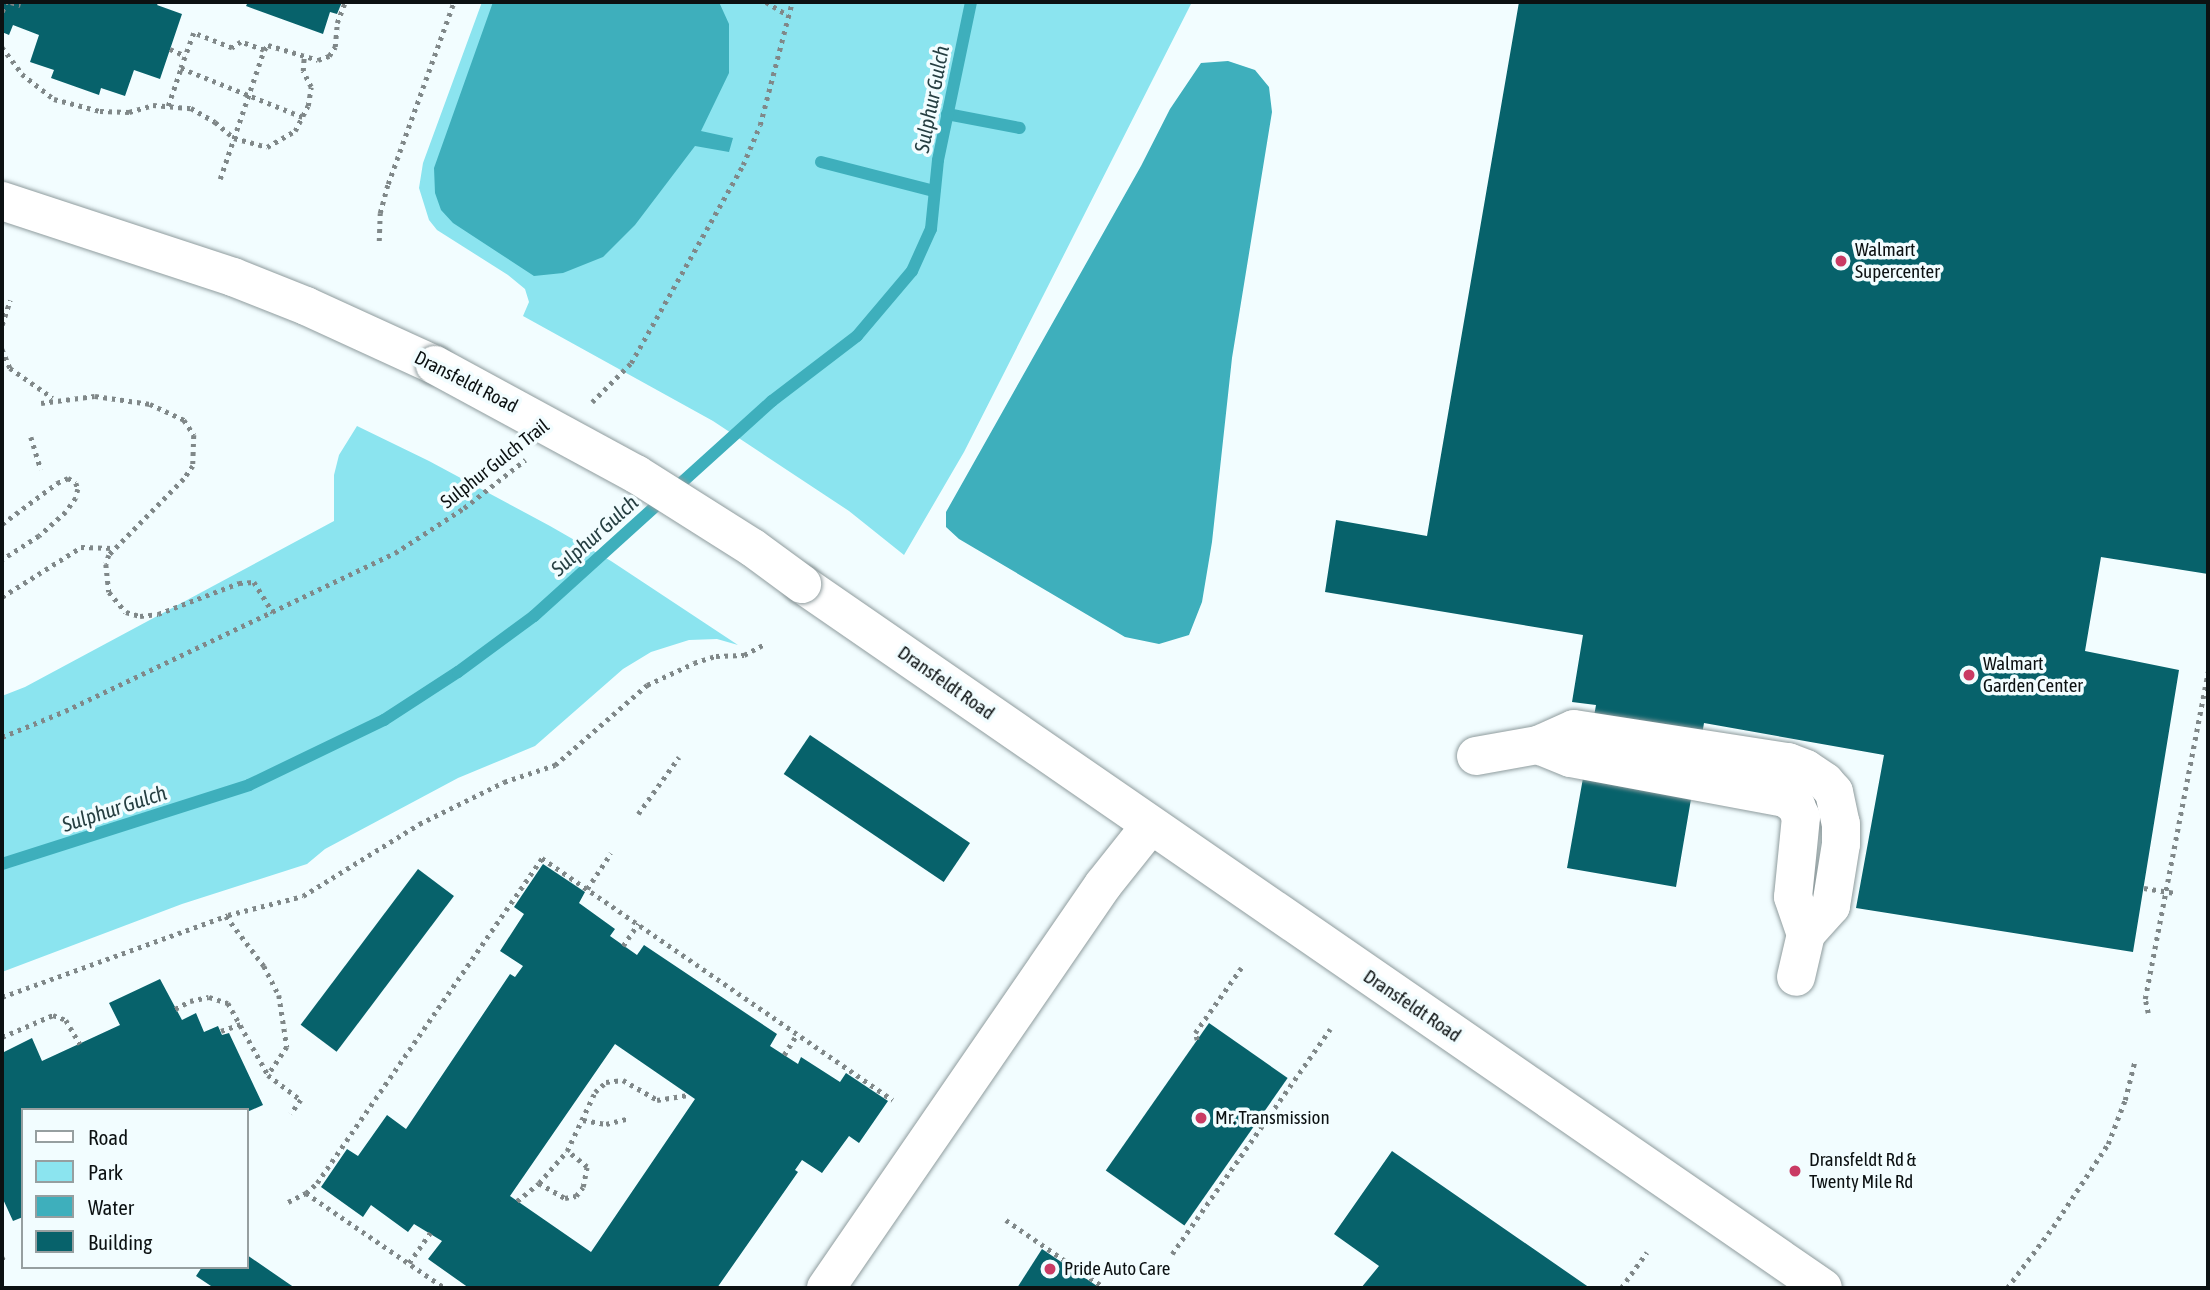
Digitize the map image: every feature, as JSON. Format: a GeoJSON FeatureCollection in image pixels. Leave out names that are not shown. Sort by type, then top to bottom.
{"type":"FeatureCollection","features":[{"type":"Feature","properties":{"kind":"street","name":"Dransfeldt Road"},"geometry":{"type":"LineString","coordinates":[[2,201],[233,277],[306,306],[435,365],[636,474],[753,548],[1150,826],[1823,1288]]}},
{"type":"Feature","properties":{"kind":"street"},"geometry":{"type":"LineString","coordinates":[[1476,757],[1538,745],[1574,729],[1788,762],[1806,769],[1825,782],[1834,792],[1841,824],[1841,844],[1831,906],[1805,934],[1796,977]]}},
{"type":"Feature","properties":{"kind":"street"},"geometry":{"type":"LineString","coordinates":[[825,1288],[1103,885],[1150,826]]}},
{"type":"Feature","properties":{"kind":"path"},"geometry":{"type":"LineString","coordinates":[[2,12],[6,2]]}},
{"type":"Feature","properties":{"kind":"path"},"geometry":{"type":"LineString","coordinates":[[12,2],[21,5]]}},
{"type":"Feature","properties":{"kind":"path"},"geometry":{"type":"LineString","coordinates":[[220,179],[264,50],[268,45],[318,60],[328,56],[335,47],[337,23],[345,2]]}},
{"type":"Feature","properties":{"kind":"path"},"geometry":{"type":"LineString","coordinates":[[379,241],[380,214],[388,184],[454,2]]}},
{"type":"Feature","properties":{"kind":"path"},"geometry":{"type":"LineString","coordinates":[[766,2],[789,15]]}},
{"type":"Feature","properties":{"kind":"path"},"geometry":{"type":"LineString","coordinates":[[584,410],[631,363],[723,205],[760,125],[792,2]]}},
{"type":"Feature","properties":{"kind":"path"},"geometry":{"type":"LineString","coordinates":[[168,106],[194,33],[232,48],[241,42],[264,50]]}},
{"type":"Feature","properties":{"kind":"path"},"geometry":{"type":"LineString","coordinates":[[2,47],[33,85],[61,102],[117,112],[168,106],[191,108],[234,138],[267,147],[295,131],[303,117],[312,94],[301,64],[304,57]]}},
{"type":"Feature","properties":{"kind":"path"},"geometry":{"type":"LineString","coordinates":[[170,49],[186,56]]}},
{"type":"Feature","properties":{"kind":"path"},"geometry":{"type":"LineString","coordinates":[[181,68],[303,117]]}},
{"type":"Feature","properties":{"kind":"path"},"geometry":{"type":"LineString","coordinates":[[2,326],[10,300]]}},
{"type":"Feature","properties":{"kind":"path"},"geometry":{"type":"LineString","coordinates":[[2,349],[10,368],[54,399]]}},
{"type":"Feature","properties":{"kind":"path"},"geometry":{"type":"LineString","coordinates":[[41,403],[54,399],[95,396],[150,404],[184,420],[194,435],[196,447],[189,472],[114,548],[106,564],[109,592],[126,612],[140,616],[158,614],[239,583],[254,582],[273,612]]}},
{"type":"Feature","properties":{"kind":"path"},"geometry":{"type":"LineString","coordinates":[[31,437],[41,469]]}},
{"type":"Feature","properties":{"kind":"path","name":"Sulphur Gulch Trail"},"geometry":{"type":"LineString","coordinates":[[2,737],[65,711],[416,540],[464,508],[533,453]]}},
{"type":"Feature","properties":{"kind":"path"},"geometry":{"type":"LineString","coordinates":[[2,524],[57,483],[68,478],[76,483],[76,498],[66,512],[2,561]]}},
{"type":"Feature","properties":{"kind":"path"},"geometry":{"type":"LineString","coordinates":[[2,597],[81,547],[114,548]]}},
{"type":"Feature","properties":{"kind":"path"},"geometry":{"type":"LineString","coordinates":[[2,997],[226,916],[303,896],[419,824],[504,782],[555,765],[647,685],[694,663],[716,656],[744,654],[763,645]]}},
{"type":"Feature","properties":{"kind":"path"},"geometry":{"type":"LineString","coordinates":[[2148,1013],[2145,999],[2208,671]]}},
{"type":"Feature","properties":{"kind":"path"},"geometry":{"type":"LineString","coordinates":[[638,814],[679,758]]}},
{"type":"Feature","properties":{"kind":"path"},"geometry":{"type":"LineString","coordinates":[[587,888],[611,853]]}},
{"type":"Feature","properties":{"kind":"path"},"geometry":{"type":"LineString","coordinates":[[288,1202],[306,1193],[317,1183],[542,858],[893,1100]]}},
{"type":"Feature","properties":{"kind":"path"},"geometry":{"type":"LineString","coordinates":[[2144,888],[2174,893]]}},
{"type":"Feature","properties":{"kind":"path"},"geometry":{"type":"LineString","coordinates":[[226,916],[264,966],[279,995],[287,1047],[268,1075]]}},
{"type":"Feature","properties":{"kind":"path"},"geometry":{"type":"LineString","coordinates":[[623,946],[638,924]]}},
{"type":"Feature","properties":{"kind":"path"},"geometry":{"type":"LineString","coordinates":[[1197,1040],[1195,1032],[1241,968]]}},
{"type":"Feature","properties":{"kind":"path"},"geometry":{"type":"LineString","coordinates":[[175,1009],[198,998],[219,998],[233,1008],[268,1075],[301,1100],[291,1114]]}},
{"type":"Feature","properties":{"kind":"path"},"geometry":{"type":"LineString","coordinates":[[2,1037],[53,1015],[66,1020],[79,1044]]}},
{"type":"Feature","properties":{"kind":"path"},"geometry":{"type":"LineString","coordinates":[[220,1031],[241,1024]]}},
{"type":"Feature","properties":{"kind":"path"},"geometry":{"type":"LineString","coordinates":[[1172,1254],[1330,1029]]}},
{"type":"Feature","properties":{"kind":"path"},"geometry":{"type":"LineString","coordinates":[[784,1055],[797,1034]]}},
{"type":"Feature","properties":{"kind":"path"},"geometry":{"type":"LineString","coordinates":[[2007,1288],[2053,1227],[2108,1144],[2125,1100],[2135,1060]]}},
{"type":"Feature","properties":{"kind":"path"},"geometry":{"type":"LineString","coordinates":[[517,1201],[538,1183],[567,1151],[595,1092],[614,1079],[623,1080],[657,1100],[687,1094]]}},
{"type":"Feature","properties":{"kind":"path"},"geometry":{"type":"LineString","coordinates":[[583,1119],[606,1124],[626,1119]]}},
{"type":"Feature","properties":{"kind":"path"},"geometry":{"type":"LineString","coordinates":[[538,1183],[565,1198],[576,1196],[583,1187],[586,1167],[567,1151]]}},
{"type":"Feature","properties":{"kind":"path"},"geometry":{"type":"LineString","coordinates":[[306,1193],[445,1288]]}},
{"type":"Feature","properties":{"kind":"path"},"geometry":{"type":"LineString","coordinates":[[1006,1220],[1105,1288]]}},
{"type":"Feature","properties":{"kind":"path"},"geometry":{"type":"LineString","coordinates":[[409,1264],[430,1233]]}},
{"type":"Feature","properties":{"kind":"path"},"geometry":{"type":"LineString","coordinates":[[1622,1288],[1647,1252]]}},
{"type":"Feature","properties":{"kind":"green space"},"geometry":{"type":"Polygon","coordinates":[[[482,2],[1192,2],[964,452],[904,555],[849,511],[713,421],[523,316],[529,302],[525,289],[508,275],[437,230],[429,220],[419,188],[423,163],[482,2]]]}},
{"type":"Feature","properties":{"kind":"green space"},"geometry":{"type":"Polygon","coordinates":[[[357,426],[429,461],[611,561],[738,645],[717,639],[689,640],[651,652],[623,669],[535,746],[458,778],[325,849],[307,864],[182,904],[2,972],[2,696],[25,687],[334,521],[334,475],[339,455],[357,426]]]}},
{"type":"Feature","properties":{"kind":"water"},"geometry":{"type":"Polygon","coordinates":[[[493,2],[719,2],[729,24],[729,73],[701,131],[733,138],[729,152],[695,146],[635,225],[603,257],[563,273],[534,276],[453,223],[441,210],[435,193],[434,168],[493,2]]]}},
{"type":"Feature","properties":{"kind":"water"},"geometry":{"type":"Polygon","coordinates":[[[1228,61],[1255,70],[1269,87],[1272,112],[1232,358],[1212,542],[1202,602],[1189,635],[1159,644],[1125,637],[959,539],[946,527],[946,512],[1141,166],[1170,109],[1201,63],[1228,61]]]}},
{"type":"Feature","properties":{"kind":"building"},"geometry":{"type":"Polygon","coordinates":[[[2,2],[159,2],[157,5],[182,14],[160,79],[134,70],[125,96],[101,88],[99,95],[51,78],[54,70],[30,62],[39,35],[13,25],[9,35],[2,32],[2,2]]]}},
{"type":"Feature","properties":{"kind":"building"},"geometry":{"type":"Polygon","coordinates":[[[248,2],[342,2],[337,14],[330,12],[323,34],[246,6],[248,2]]]}},
{"type":"Feature","properties":{"kind":"building","name":"Walmart Supercenter"},"geometry":{"type":"Polygon","coordinates":[[[1519,2],[2208,2],[2208,574],[2101,557],[2085,651],[2179,670],[2133,952],[1856,908],[1884,755],[1704,723],[1676,887],[1567,868],[1596,705],[1572,702],[1583,635],[1325,592],[1336,520],[1427,536],[1519,2]]]}},
{"type":"Feature","properties":{"kind":"building"},"geometry":{"type":"Polygon","coordinates":[[[810,735],[970,843],[944,882],[784,774],[810,735]]]}},
{"type":"Feature","properties":{"kind":"building"},"geometry":{"type":"Polygon","coordinates":[[[543,864],[585,892],[579,903],[615,929],[610,936],[637,955],[644,945],[777,1034],[770,1046],[798,1064],[801,1057],[840,1082],[846,1073],[888,1101],[859,1143],[849,1136],[822,1173],[802,1160],[795,1170],[798,1172],[717,1288],[469,1288],[428,1259],[442,1241],[414,1224],[408,1232],[371,1205],[363,1217],[321,1187],[347,1149],[358,1156],[387,1115],[406,1129],[510,974],[515,977],[523,966],[500,951],[524,914],[514,907],[543,864]],[[615,1044],[510,1196],[591,1252],[695,1099],[615,1044]]]}},
{"type":"Feature","properties":{"kind":"building"},"geometry":{"type":"Polygon","coordinates":[[[418,869],[454,896],[337,1052],[301,1025],[418,869]]]}},
{"type":"Feature","properties":{"kind":"building"},"geometry":{"type":"Polygon","coordinates":[[[160,979],[182,1020],[196,1013],[204,1032],[218,1026],[222,1035],[229,1033],[263,1105],[248,1112],[248,1108],[21,1108],[21,1218],[13,1221],[2,1197],[2,1053],[32,1038],[42,1061],[120,1025],[109,1003],[160,979]]]}},
{"type":"Feature","properties":{"kind":"building","name":"Mr. Transmission"},"geometry":{"type":"Polygon","coordinates":[[[1209,1023],[1288,1078],[1184,1226],[1106,1170],[1209,1023]]]}},
{"type":"Feature","properties":{"kind":"building"},"geometry":{"type":"Polygon","coordinates":[[[1392,1151],[1590,1288],[1361,1288],[1379,1266],[1334,1234],[1392,1151]]]}},
{"type":"Feature","properties":{"kind":"building","name":"Pride Auto Care"},"geometry":{"type":"Polygon","coordinates":[[[1042,1249],[1100,1288],[1017,1288],[1042,1249]]]}},
{"type":"Feature","properties":{"kind":"building"},"geometry":{"type":"Polygon","coordinates":[[[248,1256],[295,1288],[214,1288],[196,1276],[201,1269],[248,1269],[248,1256]]]}},
{"type":"Feature","properties":{"kind":"waterway","name":"Sulphur Gulch"},"geometry":{"type":"LineString","coordinates":[[2,864],[249,785],[384,720],[458,672],[534,616],[772,401],[857,336],[912,271],[931,229],[938,160],[971,2]]}},
{"type":"Feature","properties":{"kind":"waterway"},"geometry":{"type":"LineString","coordinates":[[947,114],[1020,128]]}},
{"type":"Feature","properties":{"kind":"waterway"},"geometry":{"type":"LineString","coordinates":[[821,162],[934,191]]}},
{"type":"Feature","properties":{"kind":"place","name":"Walmart Supercenter"},"geometry":{"type":"Point","coordinates":[1841,261]}},
{"type":"Feature","properties":{"kind":"place","name":"Walmart Garden Center"},"geometry":{"type":"Point","coordinates":[1969,675]}},
{"type":"Feature","properties":{"kind":"place","name":"Mr. Transmission"},"geometry":{"type":"Point","coordinates":[1201,1118]}},
{"type":"Feature","properties":{"kind":"place","name":"Dransfeldt Rd & Twenty Mile Rd"},"geometry":{"type":"Point","coordinates":[1795,1171]}},
{"type":"Feature","properties":{"kind":"place","name":"Pride Auto Care"},"geometry":{"type":"Point","coordinates":[1050,1269]}}]}
